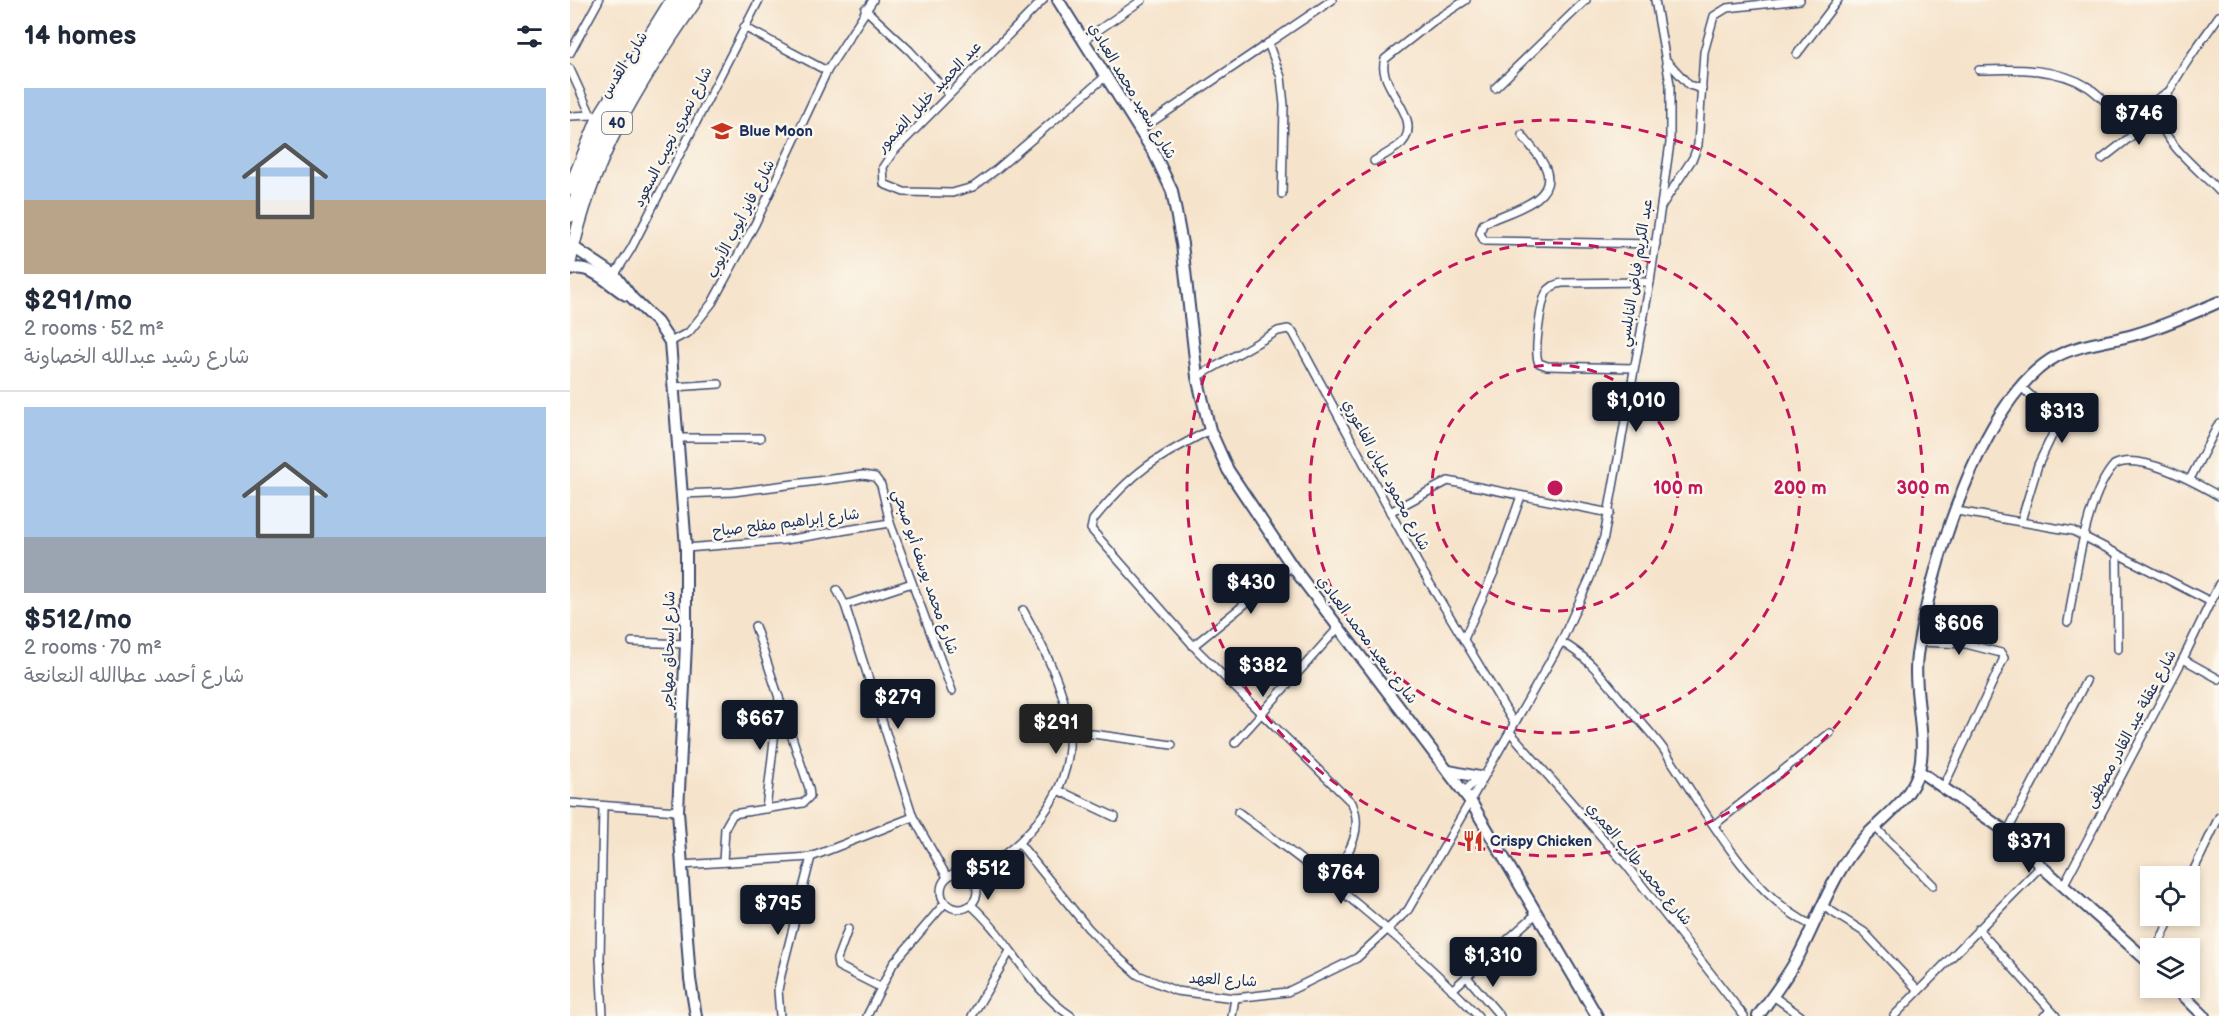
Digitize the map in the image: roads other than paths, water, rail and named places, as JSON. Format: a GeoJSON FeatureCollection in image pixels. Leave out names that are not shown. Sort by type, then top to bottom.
{"type":"FeatureCollection","features":[{"type":"Feature","properties":{"kind":"highway"},"geometry":{"type":"LineString","coordinates":[[570,188],[594,115],[672,0]]}},
{"type":"Feature","properties":{"kind":"highway","name":"شارع القدس"},"geometry":{"type":"LineString","coordinates":[[570,216],[609,118],[684,0]]}},
{"type":"Feature","properties":{"kind":"highway","name":"شارع القدس"},"geometry":{"type":"LineString","coordinates":[[570,261],[592,183],[616,124],[642,80],[696,0]]}},
{"type":"Feature","properties":{"kind":"street"},"geometry":{"type":"LineString","coordinates":[[570,53],[599,0]]}},
{"type":"Feature","properties":{"kind":"street","name":"شارع نصري نجيب السعود"},"geometry":{"type":"LineString","coordinates":[[611,279],[631,249],[759,0]]}},
{"type":"Feature","properties":{"kind":"street","name":"شارع فايز أيوب الأيوب"},"geometry":{"type":"LineString","coordinates":[[670,342],[689,332],[712,303],[794,145],[827,71],[865,9],[873,0]]}},
{"type":"Feature","properties":{"kind":"street","name":"عبد الحميد خليل الضمور"},"geometry":{"type":"LineString","coordinates":[[1043,0],[948,93],[887,159],[883,167],[884,184],[894,190],[913,192],[952,193],[973,187],[1106,76]]}},
{"type":"Feature","properties":{"kind":"street","name":"شارع سعيد محمد العبادي"},"geometry":{"type":"LineString","coordinates":[[1058,0],[1140,130],[1162,170],[1174,200],[1182,244],[1197,377],[1210,430],[1233,479],[1292,566],[1471,802],[1597,1016]]}},
{"type":"Feature","properties":{"kind":"street"},"geometry":{"type":"LineString","coordinates":[[1084,40],[1142,0]]}},
{"type":"Feature","properties":{"kind":"street"},"geometry":{"type":"LineString","coordinates":[[1140,130],[1332,0]]}},
{"type":"Feature","properties":{"kind":"street"},"geometry":{"type":"LineString","coordinates":[[1374,161],[1400,144],[1408,128],[1384,73],[1385,58],[1432,22],[1466,0]]}},
{"type":"Feature","properties":{"kind":"street"},"geometry":{"type":"LineString","coordinates":[[1495,88],[1586,0]]}},
{"type":"Feature","properties":{"kind":"street","name":"عبد الكريم فياض النابلسي"},"geometry":{"type":"LineString","coordinates":[[1471,802],[1483,775],[1561,642],[1597,561],[1610,513],[1656,244],[1671,122],[1668,62],[1655,0]]}},
{"type":"Feature","properties":{"kind":"street"},"geometry":{"type":"LineString","coordinates":[[1661,207],[1695,152],[1707,40],[1718,12],[1727,8],[1800,0]]}},
{"type":"Feature","properties":{"kind":"street"},"geometry":{"type":"LineString","coordinates":[[1797,54],[1838,0]]}},
{"type":"Feature","properties":{"kind":"street"},"geometry":{"type":"LineString","coordinates":[[865,9],[910,51],[948,93]]}},
{"type":"Feature","properties":{"kind":"street"},"geometry":{"type":"LineString","coordinates":[[2102,159],[2160,114],[2171,90],[2219,16]]}},
{"type":"Feature","properties":{"kind":"street"},"geometry":{"type":"LineString","coordinates":[[744,27],[827,71]]}},
{"type":"Feature","properties":{"kind":"street"},"geometry":{"type":"LineString","coordinates":[[1268,43],[1281,77],[1284,105],[1282,194]]}},
{"type":"Feature","properties":{"kind":"street"},"geometry":{"type":"LineString","coordinates":[[1668,62],[1689,85],[1702,89]]}},
{"type":"Feature","properties":{"kind":"street"},"geometry":{"type":"LineString","coordinates":[[570,69],[594,115],[570,116]]}},
{"type":"Feature","properties":{"kind":"street"},"geometry":{"type":"LineString","coordinates":[[1979,70],[2028,69],[2075,82],[2088,87],[2128,118],[2171,90]]}},
{"type":"Feature","properties":{"kind":"street"},"geometry":{"type":"LineString","coordinates":[[2160,114],[2161,123],[2171,140],[2219,191]]}},
{"type":"Feature","properties":{"kind":"street"},"geometry":{"type":"LineString","coordinates":[[1522,135],[1546,169],[1546,188],[1535,200],[1483,224],[1480,233],[1484,241],[1656,244]]}},
{"type":"Feature","properties":{"kind":"street"},"geometry":{"type":"LineString","coordinates":[[573,247],[657,322],[670,342]]}},
{"type":"Feature","properties":{"kind":"street"},"geometry":{"type":"LineString","coordinates":[[570,270],[583,267],[611,279]]}},
{"type":"Feature","properties":{"kind":"street"},"geometry":{"type":"LineString","coordinates":[[1634,368],[1547,366],[1539,363],[1535,353],[1545,298],[1551,288],[1562,283],[1650,282]]}},
{"type":"Feature","properties":{"kind":"street"},"geometry":{"type":"LineString","coordinates":[[1758,1016],[1773,996],[1813,926],[1842,866],[1875,827],[1897,806],[1919,771],[1916,665],[1919,642],[1934,580],[1957,511],[1990,431],[2021,387],[2057,356],[2156,328],[2219,302]]}},
{"type":"Feature","properties":{"kind":"street","name":"شارع محمود عليان الفاعوري"},"geometry":{"type":"LineString","coordinates":[[1197,377],[1278,331],[1292,330],[1390,512],[1514,723]]}},
{"type":"Feature","properties":{"kind":"street","name":"شارع إسحاق مهاجر"},"geometry":{"type":"LineString","coordinates":[[670,342],[686,548],[686,644],[678,811],[690,979],[696,1016]]}},
{"type":"Feature","properties":{"kind":"street"},"geometry":{"type":"LineString","coordinates":[[674,387],[718,384]]}},
{"type":"Feature","properties":{"kind":"street"},"geometry":{"type":"LineString","coordinates":[[2021,387],[2057,419],[2058,423],[2038,465],[2021,521]]}},
{"type":"Feature","properties":{"kind":"street"},"geometry":{"type":"LineString","coordinates":[[2190,479],[2219,423]]}},
{"type":"Feature","properties":{"kind":"street"},"geometry":{"type":"LineString","coordinates":[[1210,430],[1140,469],[1119,489],[1091,526],[1194,646],[1344,793],[1357,813],[1356,837],[1331,881]]}},
{"type":"Feature","properties":{"kind":"street"},"geometry":{"type":"LineString","coordinates":[[679,438],[760,438]]}},
{"type":"Feature","properties":{"kind":"street"},"geometry":{"type":"LineString","coordinates":[[2068,622],[2083,536],[2104,478],[2114,465],[2122,462],[2147,465],[2190,479],[2219,496]]}},
{"type":"Feature","properties":{"kind":"street","name":"شارع محمد يوسف أبو صبحي"},"geometry":{"type":"LineString","coordinates":[[682,494],[734,492],[872,475],[881,485],[890,523],[952,691]]}},
{"type":"Feature","properties":{"kind":"street"},"geometry":{"type":"LineString","coordinates":[[1390,512],[1448,481],[1610,513]]}},
{"type":"Feature","properties":{"kind":"street"},"geometry":{"type":"LineString","coordinates":[[1464,639],[1494,572],[1521,496]]}},
{"type":"Feature","properties":{"kind":"street"},"geometry":{"type":"LineString","coordinates":[[1957,511],[2054,525],[2083,536],[2211,602]]}},
{"type":"Feature","properties":{"kind":"street","name":"شارع إبراهيم مفلح صياح"},"geometry":{"type":"LineString","coordinates":[[686,548],[784,540],[890,523]]}},
{"type":"Feature","properties":{"kind":"street"},"geometry":{"type":"LineString","coordinates":[[2117,555],[2118,649]]}},
{"type":"Feature","properties":{"kind":"street"},"geometry":{"type":"LineString","coordinates":[[1194,646],[1292,566]]}},
{"type":"Feature","properties":{"kind":"street"},"geometry":{"type":"LineString","coordinates":[[844,605],[912,583]]}},
{"type":"Feature","properties":{"kind":"street","name":"شارع عقلة عبد القادر مصطفى"},"geometry":{"type":"LineString","coordinates":[[2063,886],[2183,659],[2219,584]]}},
{"type":"Feature","properties":{"kind":"street"},"geometry":{"type":"LineString","coordinates":[[837,590],[844,605],[913,817],[946,877]]}},
{"type":"Feature","properties":{"kind":"street"},"geometry":{"type":"LineString","coordinates":[[973,878],[1019,843],[1045,813],[1058,790],[1068,760],[1071,731],[1066,704],[1047,654],[1023,610]]}},
{"type":"Feature","properties":{"kind":"street"},"geometry":{"type":"LineString","coordinates":[[723,862],[725,828],[729,817],[803,803],[810,796],[810,788],[755,626]]}},
{"type":"Feature","properties":{"kind":"street"},"geometry":{"type":"LineString","coordinates":[[1235,742],[1338,628]]}},
{"type":"Feature","properties":{"kind":"street"},"geometry":{"type":"LineString","coordinates":[[632,642],[686,644]]}},
{"type":"Feature","properties":{"kind":"street"},"geometry":{"type":"LineString","coordinates":[[1561,642],[1590,661],[1662,748],[1714,825],[1777,904],[1813,926]]}},
{"type":"Feature","properties":{"kind":"street"},"geometry":{"type":"LineString","coordinates":[[1919,642],[1966,644],[2001,653],[2004,658],[1944,786]]}},
{"type":"Feature","properties":{"kind":"street"},"geometry":{"type":"LineString","coordinates":[[2183,659],[2219,679]]}},
{"type":"Feature","properties":{"kind":"street"},"geometry":{"type":"LineString","coordinates":[[2007,832],[2086,681]]}},
{"type":"Feature","properties":{"kind":"street"},"geometry":{"type":"LineString","coordinates":[[766,809],[779,694]]}},
{"type":"Feature","properties":{"kind":"street"},"geometry":{"type":"LineString","coordinates":[[1071,731],[1172,745]]}},
{"type":"Feature","properties":{"kind":"street","name":"شارع محمد طالب العمري"},"geometry":{"type":"LineString","coordinates":[[1510,732],[1628,866],[1744,1016]]}},
{"type":"Feature","properties":{"kind":"street"},"geometry":{"type":"LineString","coordinates":[[1714,825],[1830,733]]}},
{"type":"Feature","properties":{"kind":"street"},"geometry":{"type":"LineString","coordinates":[[1449,771],[1483,775]]}},
{"type":"Feature","properties":{"kind":"street"},"geometry":{"type":"LineString","coordinates":[[1919,771],[1944,786],[2007,832],[2063,886],[2140,952]]}},
{"type":"Feature","properties":{"kind":"street","name":"عبد الكريم فياض النابلسي"},"geometry":{"type":"LineString","coordinates":[[1464,792],[1483,775]]}},
{"type":"Feature","properties":{"kind":"street"},"geometry":{"type":"LineString","coordinates":[[1058,790],[1115,817]]}},
{"type":"Feature","properties":{"kind":"street","name":"شارع العهد"},"geometry":{"type":"LineString","coordinates":[[1019,843],[1088,928],[1138,975],[1176,991],[1236,998],[1272,995],[1303,986],[1357,958],[1389,930],[1408,910],[1471,802]]}},
{"type":"Feature","properties":{"kind":"street"},"geometry":{"type":"LineString","coordinates":[[570,804],[603,808],[678,811]]}},
{"type":"Feature","properties":{"kind":"street"},"geometry":{"type":"LineString","coordinates":[[603,808],[600,958],[603,1016]]}},
{"type":"Feature","properties":{"kind":"street"},"geometry":{"type":"LineString","coordinates":[[1238,812],[1331,881],[1389,930],[1478,1016]]}},
{"type":"Feature","properties":{"kind":"street"},"geometry":{"type":"LineString","coordinates":[[681,865],[811,857],[913,817]]}},
{"type":"Feature","properties":{"kind":"street"},"geometry":{"type":"LineString","coordinates":[[2196,866],[2218,821]]}},
{"type":"Feature","properties":{"kind":"street"},"geometry":{"type":"LineString","coordinates":[[1875,827],[1933,885]]}},
{"type":"Feature","properties":{"kind":"street"},"geometry":{"type":"LineString","coordinates":[[780,1016],[779,982],[811,857]]}},
{"type":"Feature","properties":{"kind":"street"},"geometry":{"type":"LineString","coordinates":[[1894,1016],[2041,866]]}},
{"type":"Feature","properties":{"kind":"street"},"geometry":{"type":"LineString","coordinates":[[955,872],[965,873],[973,878],[977,887],[976,897],[971,905],[962,909],[953,908],[945,903],[940,894],[941,885],[946,877],[955,872]]}},
{"type":"Feature","properties":{"kind":"street"},"geometry":{"type":"LineString","coordinates":[[867,1016],[893,964],[945,903]]}},
{"type":"Feature","properties":{"kind":"street"},"geometry":{"type":"LineString","coordinates":[[971,905],[983,915],[1030,979],[1071,1016]]}},
{"type":"Feature","properties":{"kind":"street"},"geometry":{"type":"LineString","coordinates":[[1823,906],[1864,932],[1918,990]]}},
{"type":"Feature","properties":{"kind":"street"},"geometry":{"type":"LineString","coordinates":[[1452,990],[1537,913]]}},
{"type":"Feature","properties":{"kind":"street"},"geometry":{"type":"LineString","coordinates":[[848,929],[837,959],[838,966],[880,987]]}},
{"type":"Feature","properties":{"kind":"street"},"geometry":{"type":"LineString","coordinates":[[1978,929],[2054,1013],[2044,1016]]}},
{"type":"Feature","properties":{"kind":"street"},"geometry":{"type":"LineString","coordinates":[[972,1016],[1010,951]]}},
{"type":"Feature","properties":{"kind":"street"},"geometry":{"type":"LineString","coordinates":[[1467,977],[1500,1016]]}},
{"type":"Feature","properties":{"kind":"street"},"geometry":{"type":"LineString","coordinates":[[1773,996],[1801,1016]]}},
{"type":"Feature","properties":{"kind":"street"},"geometry":{"type":"LineString","coordinates":[[1232,1016],[1236,998]]}},
{"type":"Feature","properties":{"kind":"street"},"geometry":{"type":"LineString","coordinates":[[2186,998],[2204,1016]]}},
{"type":"Feature","properties":{"kind":"place","name":"Blue Moon"},"geometry":{"type":"Point","coordinates":[722,131]}},
{"type":"Feature","properties":{"kind":"place","name":"Crispy Chicken"},"geometry":{"type":"Point","coordinates":[1473,841]}}]}
